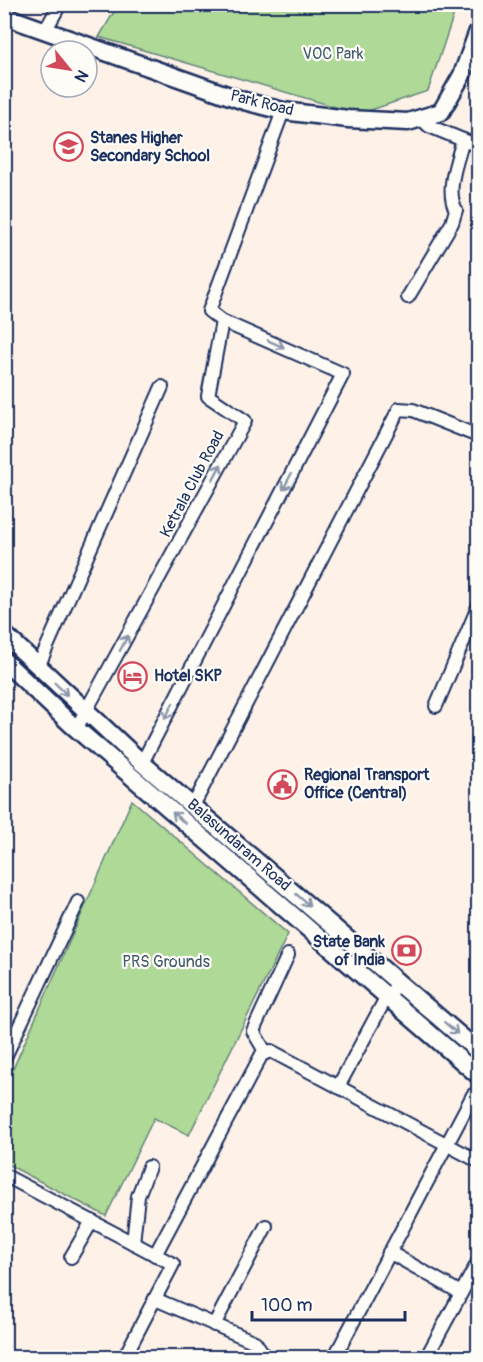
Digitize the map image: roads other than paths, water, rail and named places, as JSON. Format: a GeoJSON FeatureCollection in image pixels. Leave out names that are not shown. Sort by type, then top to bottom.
{"type":"FeatureCollection","features":[{"type":"Feature","properties":{"kind":"main road","name":"Park Road"},"geometry":{"type":"LineString","coordinates":[[4,16],[244,101],[283,111],[348,119],[408,122],[441,112],[462,75],[478,30]]}},
{"type":"Feature","properties":{"kind":"main road","name":"Balasundaram Road"},"geometry":{"type":"LineString","coordinates":[[4,634],[142,762],[478,1051]]}},
{"type":"Feature","properties":{"kind":"main road","name":"Balasundaram Road"},"geometry":{"type":"LineString","coordinates":[[4,661],[76,729],[478,1075]]}},
{"type":"Feature","properties":{"kind":"main road"},"geometry":{"type":"LineString","coordinates":[[210,845],[222,830]]}},
{"type":"Feature","properties":{"kind":"street"},"geometry":{"type":"LineString","coordinates":[[45,31],[60,4]]}},
{"type":"Feature","properties":{"kind":"street"},"geometry":{"type":"LineString","coordinates":[[142,762],[343,374],[222,321],[209,311],[283,111]]}},
{"type":"Feature","properties":{"kind":"street"},"geometry":{"type":"LineString","coordinates":[[421,118],[429,126],[478,146]]}},
{"type":"Feature","properties":{"kind":"street"},"geometry":{"type":"LineString","coordinates":[[408,297],[452,223],[456,210],[451,201],[455,166],[463,140]]}},
{"type":"Feature","properties":{"kind":"street","name":"Ketrala Club Road"},"geometry":{"type":"LineString","coordinates":[[87,713],[245,421],[208,396],[222,321]]}},
{"type":"Feature","properties":{"kind":"street"},"geometry":{"type":"LineString","coordinates":[[38,667],[162,387]]}},
{"type":"Feature","properties":{"kind":"street"},"geometry":{"type":"LineString","coordinates":[[193,806],[399,409],[413,410],[478,436]]}},
{"type":"Feature","properties":{"kind":"street"},"geometry":{"type":"LineString","coordinates":[[436,706],[478,607]]}},
{"type":"Feature","properties":{"kind":"street"},"geometry":{"type":"LineString","coordinates":[[76,729],[87,713]]}},
{"type":"Feature","properties":{"kind":"street"},"geometry":{"type":"LineString","coordinates":[[4,1059],[78,902]]}},
{"type":"Feature","properties":{"kind":"street"},"geometry":{"type":"LineString","coordinates":[[266,1053],[253,1031],[288,955]]}},
{"type":"Feature","properties":{"kind":"street"},"geometry":{"type":"LineString","coordinates":[[338,1088],[387,996],[400,983]]}},
{"type":"Feature","properties":{"kind":"street"},"geometry":{"type":"LineString","coordinates":[[155,1255],[262,1054],[271,1051],[478,1161]]}},
{"type":"Feature","properties":{"kind":"street"},"geometry":{"type":"LineString","coordinates":[[334,1358],[473,1095]]}},
{"type":"Feature","properties":{"kind":"street"},"geometry":{"type":"LineString","coordinates":[[133,1243],[138,1196],[149,1167]]}},
{"type":"Feature","properties":{"kind":"street"},"geometry":{"type":"LineString","coordinates":[[6,1180],[92,1221],[173,1264],[124,1358]]}},
{"type":"Feature","properties":{"kind":"street"},"geometry":{"type":"LineString","coordinates":[[71,1257],[92,1221]]}},
{"type":"Feature","properties":{"kind":"street"},"geometry":{"type":"LineString","coordinates":[[214,1324],[266,1226]]}},
{"type":"Feature","properties":{"kind":"street"},"geometry":{"type":"LineString","coordinates":[[389,1252],[461,1293]]}},
{"type":"Feature","properties":{"kind":"street"},"geometry":{"type":"LineString","coordinates":[[426,1358],[478,1262]]}},
{"type":"Feature","properties":{"kind":"street"},"geometry":{"type":"LineString","coordinates":[[155,1299],[255,1342],[266,1358]]}},
{"type":"Feature","properties":{"kind":"place","name":"Stanes Higher Secondary School"},"geometry":{"type":"Point","coordinates":[69,147]}},
{"type":"Feature","properties":{"kind":"place","name":"Hotel SKP"},"geometry":{"type":"Point","coordinates":[133,676]}},
{"type":"Feature","properties":{"kind":"place","name":"Regional Transport Office (Central)"},"geometry":{"type":"Point","coordinates":[283,784]}},
{"type":"Feature","properties":{"kind":"place","name":"State Bank of India"},"geometry":{"type":"Point","coordinates":[406,951]}},
{"type":"Feature","properties":{"kind":"park label","name":"VOC Park"},"geometry":{"type":"Point","coordinates":[333,54]}},
{"type":"Feature","properties":{"kind":"park label","name":"PRS Grounds"},"geometry":{"type":"Point","coordinates":[166,962]}}]}
